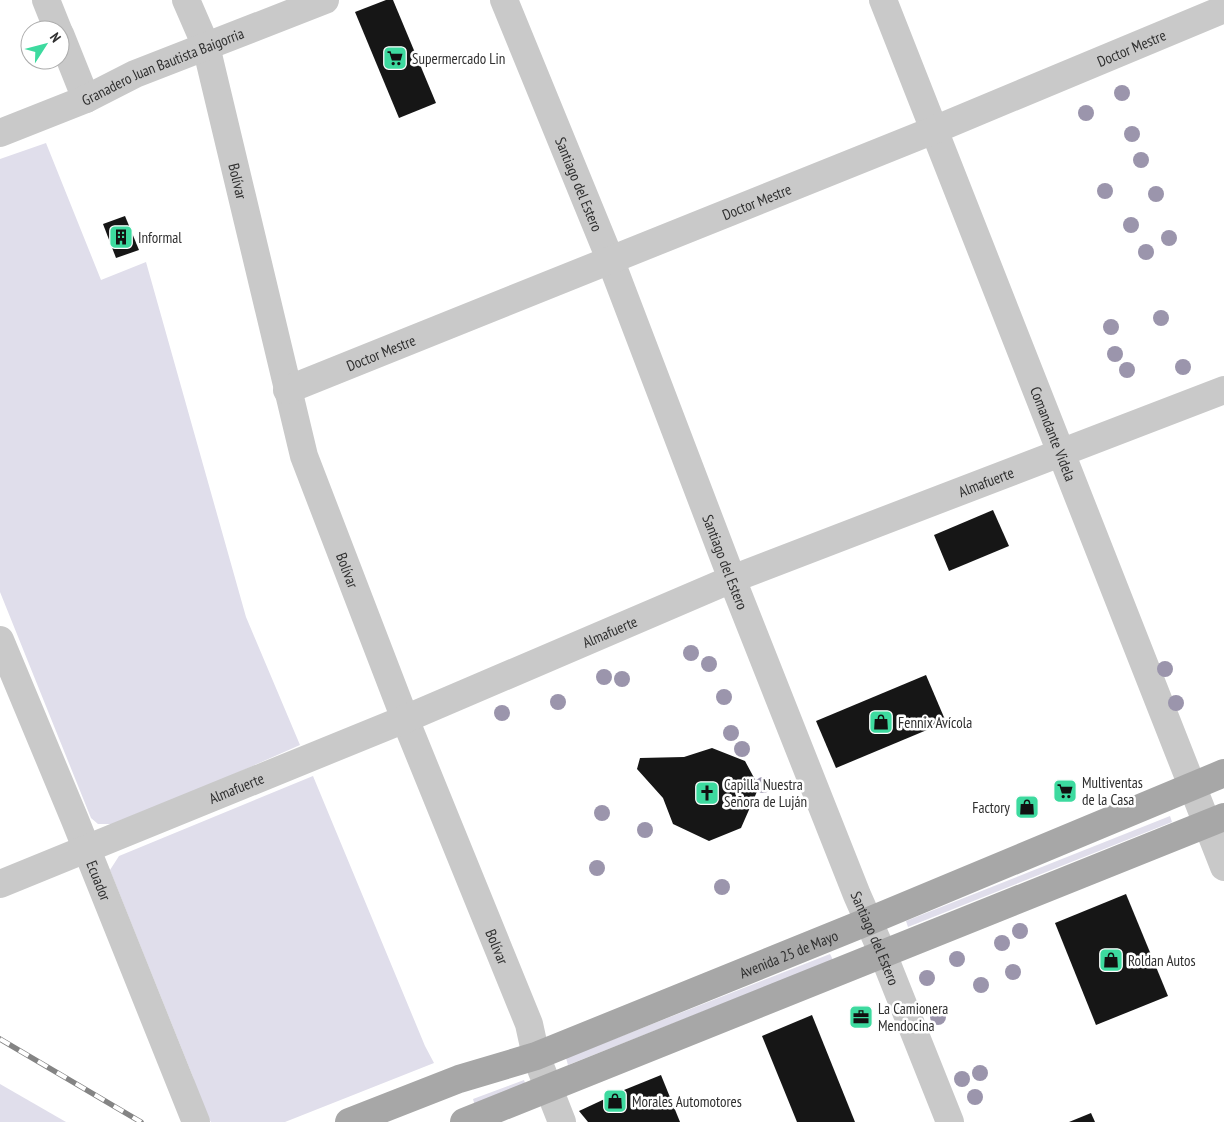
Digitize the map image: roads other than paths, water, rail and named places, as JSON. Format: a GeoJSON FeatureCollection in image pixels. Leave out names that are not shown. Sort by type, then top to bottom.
{"type":"FeatureCollection","features":[{"type":"Feature","properties":{"kind":"main road","name":"Avenida 25 de Mayo"},"geometry":{"type":"LineString","coordinates":[[349,1122],[459,1079],[536,1056],[869,921],[1224,773]]}},
{"type":"Feature","properties":{"kind":"main road"},"geometry":{"type":"LineString","coordinates":[[464,1122],[1215,821]]}},
{"type":"Feature","properties":{"kind":"street"},"geometry":{"type":"LineString","coordinates":[[46,0],[54,20]]}},
{"type":"Feature","properties":{"kind":"street","name":"Bolívar"},"geometry":{"type":"LineString","coordinates":[[186,0],[206,46],[304,456],[406,719],[529,1024],[536,1056],[562,1122]]}},
{"type":"Feature","properties":{"kind":"street","name":"Granadero Juan Bautista Baigorria"},"geometry":{"type":"LineString","coordinates":[[0,133],[86,99],[135,74],[325,0]]}},
{"type":"Feature","properties":{"kind":"street","name":"Santiago del Estero"},"geometry":{"type":"LineString","coordinates":[[504,0],[610,259],[732,579],[856,895],[883,954],[950,1122]]}},
{"type":"Feature","properties":{"kind":"street","name":"Comandante Videla"},"geometry":{"type":"LineString","coordinates":[[883,0],[1192,787],[1215,821],[1224,867]]}},
{"type":"Feature","properties":{"kind":"street","name":"Doctor Mestre"},"geometry":{"type":"LineString","coordinates":[[287,390],[934,130],[1224,10]]}},
{"type":"Feature","properties":{"kind":"street"},"geometry":{"type":"LineString","coordinates":[[70,59],[86,99]]}},
{"type":"Feature","properties":{"kind":"street","name":"Almafuerte"},"geometry":{"type":"LineString","coordinates":[[0,884],[406,719],[732,579],[1224,390]]}},
{"type":"Feature","properties":{"kind":"street","name":"Ecuador"},"geometry":{"type":"LineString","coordinates":[[0,640],[196,1122]]}},
{"type":"Feature","properties":{"kind":"railway"},"geometry":{"type":"LineString","coordinates":[[0,1039],[141,1122]]}},
{"type":"Feature","properties":{"kind":"place","name":"Supermercado Lin"},"geometry":{"type":"Point","coordinates":[395,58]}},
{"type":"Feature","properties":{"kind":"place","name":"Informal"},"geometry":{"type":"Point","coordinates":[121,237]}},
{"type":"Feature","properties":{"kind":"place","name":"Fennix Avícola"},"geometry":{"type":"Point","coordinates":[881,722]}},
{"type":"Feature","properties":{"kind":"place","name":"Multiventas de la Casa"},"geometry":{"type":"Point","coordinates":[1065,791]}},
{"type":"Feature","properties":{"kind":"place","name":"Capilla Nuestra Señora de Luján"},"geometry":{"type":"Point","coordinates":[707,793]}},
{"type":"Feature","properties":{"kind":"place","name":"Factory"},"geometry":{"type":"Point","coordinates":[1027,807]}},
{"type":"Feature","properties":{"kind":"place","name":"Roldan Autos"},"geometry":{"type":"Point","coordinates":[1111,960]}},
{"type":"Feature","properties":{"kind":"place","name":"La Camionera Mendocina"},"geometry":{"type":"Point","coordinates":[861,1017]}},
{"type":"Feature","properties":{"kind":"place","name":"Morales Automotores"},"geometry":{"type":"Point","coordinates":[615,1101]}}]}
